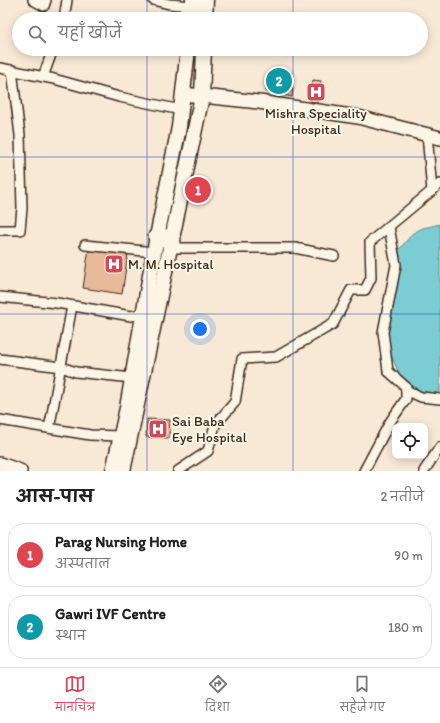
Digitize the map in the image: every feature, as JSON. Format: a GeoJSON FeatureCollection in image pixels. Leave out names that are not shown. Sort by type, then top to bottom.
{"type":"FeatureCollection","features":[{"type":"Feature","properties":{"kind":"main road"},"geometry":{"type":"LineString","coordinates":[[205,12],[206,0]]}},
{"type":"Feature","properties":{"kind":"main road"},"geometry":{"type":"LineString","coordinates":[[123,471],[163,244],[187,56]]}},
{"type":"Feature","properties":{"kind":"main road"},"geometry":{"type":"LineString","coordinates":[[113,471],[127,408],[144,312],[202,96],[204,56]]}},
{"type":"Feature","properties":{"kind":"street"},"geometry":{"type":"LineString","coordinates":[[33,0],[44,6],[46,0]]}},
{"type":"Feature","properties":{"kind":"street"},"geometry":{"type":"LineString","coordinates":[[65,12],[67,0]]}},
{"type":"Feature","properties":{"kind":"street"},"geometry":{"type":"LineString","coordinates":[[154,0],[192,8]]}},
{"type":"Feature","properties":{"kind":"street"},"geometry":{"type":"LineString","coordinates":[[42,76],[50,56]]}},
{"type":"Feature","properties":{"kind":"street"},"geometry":{"type":"LineString","coordinates":[[0,68],[42,76],[119,97],[181,110]]}},
{"type":"Feature","properties":{"kind":"street"},"geometry":{"type":"LineString","coordinates":[[0,230],[20,230],[22,208],[20,135],[12,70]]}},
{"type":"Feature","properties":{"kind":"street"},"geometry":{"type":"LineString","coordinates":[[183,94],[259,102],[358,118],[440,138]]}},
{"type":"Feature","properties":{"kind":"street"},"geometry":{"type":"LineString","coordinates":[[427,134],[432,190]]}},
{"type":"Feature","properties":{"kind":"street"},"geometry":{"type":"LineString","coordinates":[[178,471],[208,451],[215,425],[235,402],[242,359],[276,357],[333,324],[351,290],[365,290],[371,278],[370,242],[440,184]]}},
{"type":"Feature","properties":{"kind":"street"},"geometry":{"type":"LineString","coordinates":[[364,471],[390,422],[406,398],[406,390],[404,385],[388,371],[383,332],[396,265],[389,227]]}},
{"type":"Feature","properties":{"kind":"street"},"geometry":{"type":"LineString","coordinates":[[85,245],[163,244],[295,248],[334,256]]}},
{"type":"Feature","properties":{"kind":"street"},"geometry":{"type":"LineString","coordinates":[[0,297],[72,306],[131,316],[144,312]]}},
{"type":"Feature","properties":{"kind":"street"},"geometry":{"type":"LineString","coordinates":[[48,428],[51,419],[72,306]]}},
{"type":"Feature","properties":{"kind":"street"},"geometry":{"type":"LineString","coordinates":[[0,360],[61,367],[76,372],[132,378]]}},
{"type":"Feature","properties":{"kind":"street"},"geometry":{"type":"LineString","coordinates":[[406,390],[421,397],[440,399]]}},
{"type":"Feature","properties":{"kind":"street"},"geometry":{"type":"LineString","coordinates":[[0,420],[90,435],[120,436]]}},
{"type":"Feature","properties":{"kind":"street"},"geometry":{"type":"LineString","coordinates":[[424,471],[440,447]]}},
{"type":"Feature","properties":{"kind":"street"},"geometry":{"type":"LineString","coordinates":[[0,464],[20,471]]}},
{"type":"Feature","properties":{"kind":"water"},"geometry":{"type":"Polygon","coordinates":[[[440,224],[440,396],[427,396],[413,388],[401,378],[386,343],[385,320],[397,289],[397,252],[413,233],[423,228],[440,224]]]}},
{"type":"Feature","properties":{"kind":"building"},"geometry":{"type":"Polygon","coordinates":[[[273,69],[292,73],[289,87],[293,88],[292,97],[266,91],[269,74],[272,74],[273,69]]]}},
{"type":"Feature","properties":{"kind":"building"},"geometry":{"type":"Polygon","coordinates":[[[313,80],[321,81],[318,102],[310,101],[313,80]]]}},
{"type":"Feature","properties":{"kind":"building"},"geometry":{"type":"Polygon","coordinates":[[[194,184],[205,185],[203,197],[193,196],[194,184]]]}},
{"type":"Feature","properties":{"kind":"building"},"geometry":{"type":"Polygon","coordinates":[[[89,248],[128,254],[122,294],[83,288],[89,248]]]}},
{"type":"Feature","properties":{"kind":"building"},"geometry":{"type":"Polygon","coordinates":[[[147,419],[170,420],[169,438],[146,437],[147,419]]]}},
{"type":"Feature","properties":{"kind":"place","name":"Gawri IVF Centre"},"geometry":{"type":"Point","coordinates":[279,81]}},
{"type":"Feature","properties":{"kind":"place","name":"Mishra Speciality Hospital"},"geometry":{"type":"Point","coordinates":[316,92]}},
{"type":"Feature","properties":{"kind":"place","name":"Parag Nursing Home"},"geometry":{"type":"Point","coordinates":[198,190]}},
{"type":"Feature","properties":{"kind":"place","name":"M. M. Hospital"},"geometry":{"type":"Point","coordinates":[114,264]}},
{"type":"Feature","properties":{"kind":"place","name":"Sai Baba Eye Hospital"},"geometry":{"type":"Point","coordinates":[158,429]}}]}
